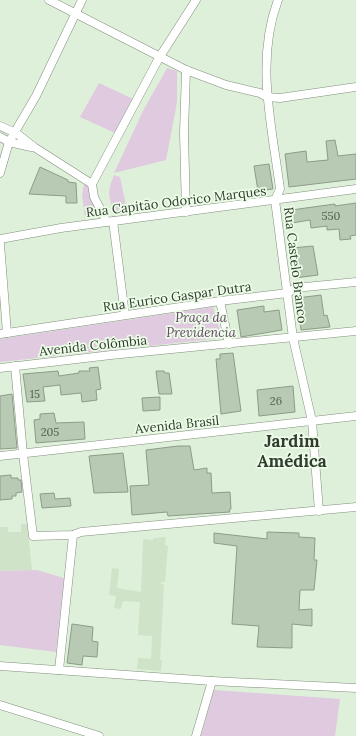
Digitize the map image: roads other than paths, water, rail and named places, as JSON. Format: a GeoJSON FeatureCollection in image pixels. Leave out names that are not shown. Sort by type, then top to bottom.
{"type":"FeatureCollection","features":[{"type":"Feature","properties":{"kind":"street"},"geometry":{"type":"LineString","coordinates":[[49,0],[159,58],[226,85],[260,93],[267,97],[280,98],[356,87]]}},
{"type":"Feature","properties":{"kind":"street"},"geometry":{"type":"LineString","coordinates":[[0,173],[9,142],[16,133],[82,0]]}},
{"type":"Feature","properties":{"kind":"street"},"geometry":{"type":"LineString","coordinates":[[125,315],[110,222],[94,196],[92,184],[159,58],[196,0]]}},
{"type":"Feature","properties":{"kind":"street","name":"Rua Castelo Branco"},"geometry":{"type":"LineString","coordinates":[[278,0],[272,16],[267,42],[267,97],[280,189],[275,200],[293,338],[312,421],[319,511]]}},
{"type":"Feature","properties":{"kind":"street"},"geometry":{"type":"LineString","coordinates":[[186,70],[184,133],[186,212]]}},
{"type":"Feature","properties":{"kind":"street"},"geometry":{"type":"LineString","coordinates":[[0,126],[16,133],[34,147],[92,184]]}},
{"type":"Feature","properties":{"kind":"street"},"geometry":{"type":"LineString","coordinates":[[0,137],[9,142],[34,147]]}},
{"type":"Feature","properties":{"kind":"street","name":"Rua Capitão Odorico Marques"},"geometry":{"type":"LineString","coordinates":[[0,239],[110,222],[356,189]]}},
{"type":"Feature","properties":{"kind":"street"},"geometry":{"type":"LineString","coordinates":[[0,244],[4,333]]}},
{"type":"Feature","properties":{"kind":"street","name":"Rua Eurico Gaspar Dutra"},"geometry":{"type":"LineString","coordinates":[[4,333],[220,301],[288,293],[295,288],[356,282]]}},
{"type":"Feature","properties":{"kind":"street"},"geometry":{"type":"LineString","coordinates":[[220,301],[229,344]]}},
{"type":"Feature","properties":{"kind":"street","name":"Avenida Colômbia"},"geometry":{"type":"LineString","coordinates":[[0,368],[356,331]]}},
{"type":"Feature","properties":{"kind":"street"},"geometry":{"type":"LineString","coordinates":[[15,366],[23,454],[33,536],[73,535],[80,532],[356,507]]}},
{"type":"Feature","properties":{"kind":"street","name":"Avenida Brasil"},"geometry":{"type":"LineString","coordinates":[[0,456],[356,416]]}},
{"type":"Feature","properties":{"kind":"street"},"geometry":{"type":"LineString","coordinates":[[59,670],[73,535]]}},
{"type":"Feature","properties":{"kind":"street"},"geometry":{"type":"LineString","coordinates":[[0,666],[212,681],[356,688]]}},
{"type":"Feature","properties":{"kind":"street"},"geometry":{"type":"LineString","coordinates":[[196,736],[212,681]]}},
{"type":"Feature","properties":{"kind":"street"},"geometry":{"type":"LineString","coordinates":[[0,705],[99,736]]}},
{"type":"Feature","properties":{"kind":"district","name":"Jardim Amédica"},"geometry":{"type":"Point","coordinates":[292,451]}},
{"type":"Feature","properties":{"kind":"park label","name":"Praça da Previdencia"},"geometry":{"type":"Point","coordinates":[201,324]}}]}
